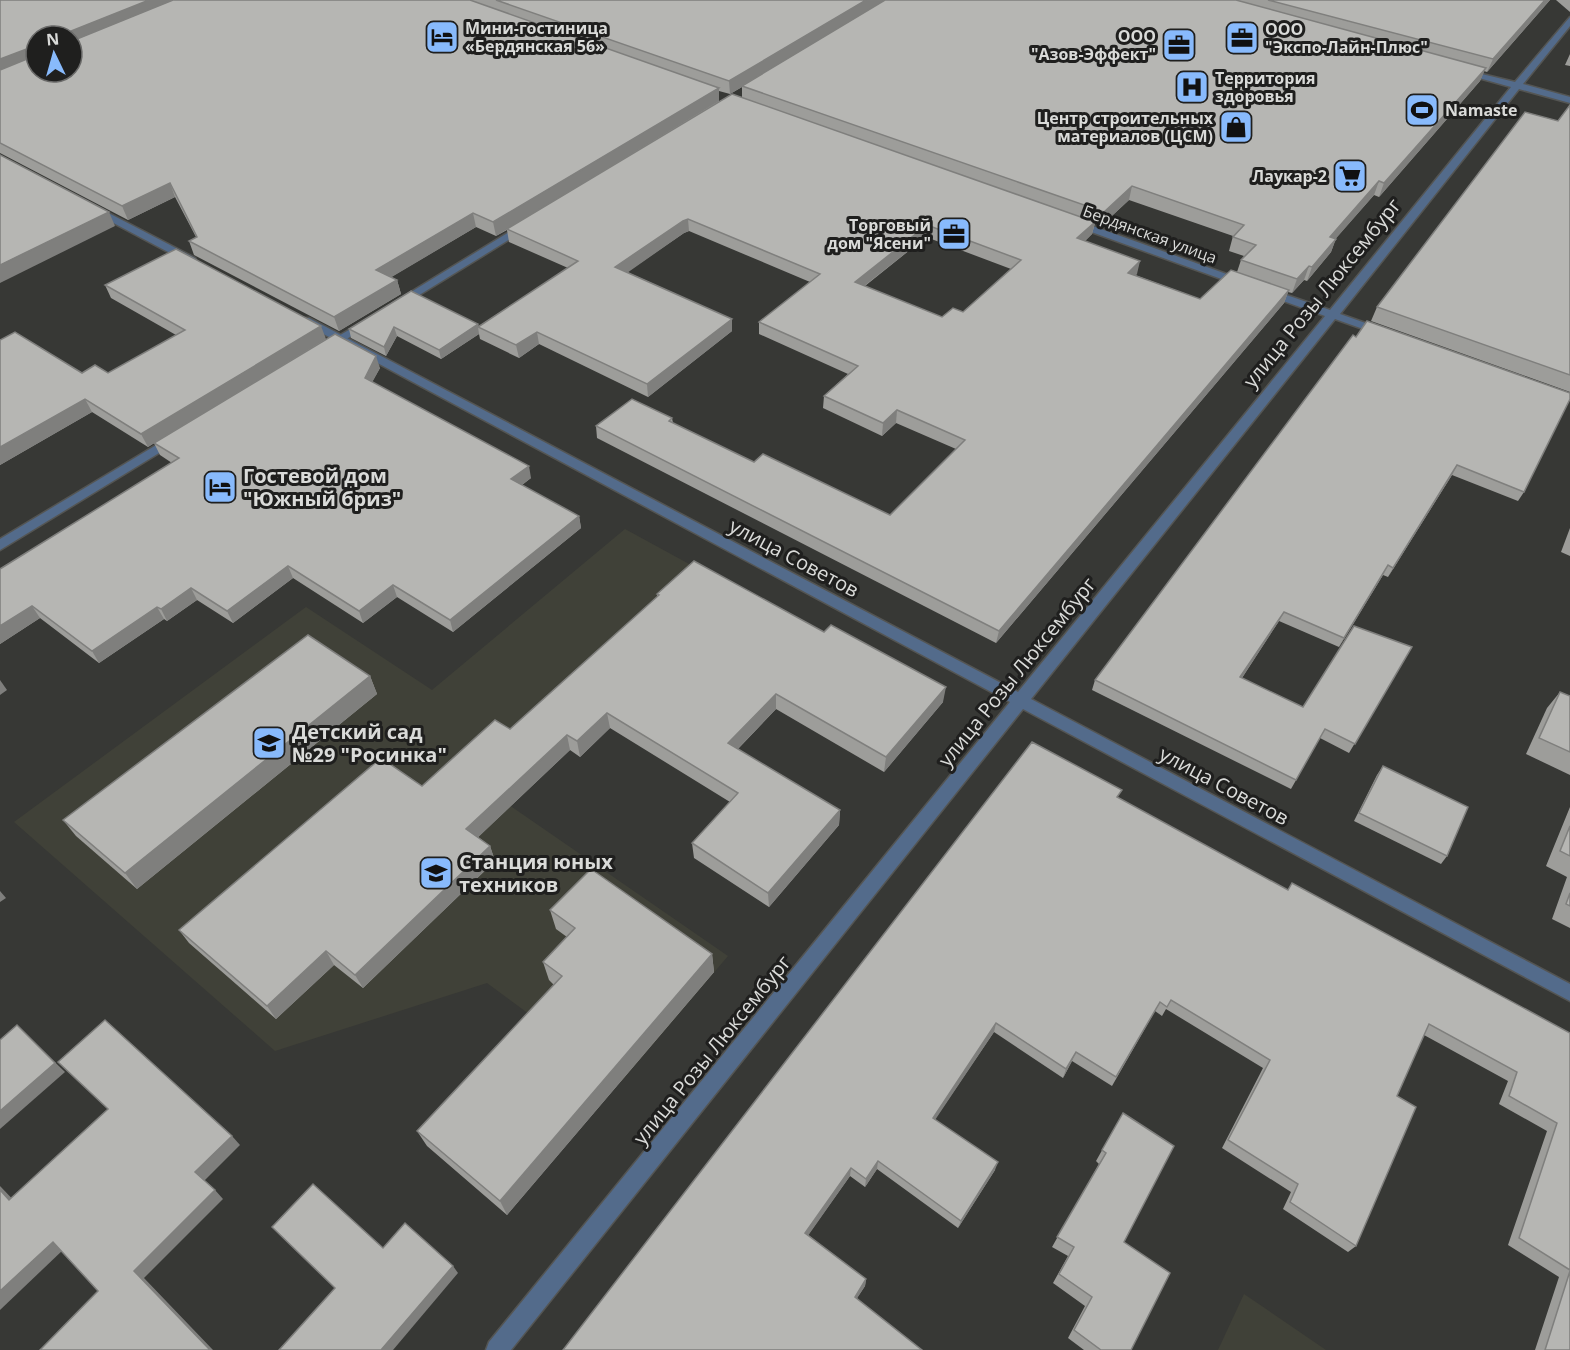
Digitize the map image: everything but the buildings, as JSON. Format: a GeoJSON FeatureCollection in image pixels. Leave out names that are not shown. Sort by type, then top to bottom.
{"type":"FeatureCollection","features":[{"type":"Feature","properties":{"kind":"street","name":"улица Розы Люксембург"},"geometry":{"type":"LineString","coordinates":[[497,1350],[1570,20]]}},
{"type":"Feature","properties":{"kind":"street"},"geometry":{"type":"LineString","coordinates":[[1459,70],[1570,100]]}},
{"type":"Feature","properties":{"kind":"street"},"geometry":{"type":"LineString","coordinates":[[82,202],[206,268]]}},
{"type":"Feature","properties":{"kind":"street","name":"Бердянская улица"},"geometry":{"type":"LineString","coordinates":[[1067,220],[1391,335]]}},
{"type":"Feature","properties":{"kind":"street"},"geometry":{"type":"LineString","coordinates":[[391,307],[532,221]]}},
{"type":"Feature","properties":{"kind":"street","name":"улица Советов"},"geometry":{"type":"LineString","coordinates":[[288,312],[1570,993]]}},
{"type":"Feature","properties":{"kind":"street"},"geometry":{"type":"LineString","coordinates":[[315,354],[371,319]]}},
{"type":"Feature","properties":{"kind":"street"},"geometry":{"type":"LineString","coordinates":[[0,545],[183,434]]}},
{"type":"Feature","properties":{"kind":"shaded area"},"geometry":{"type":"Polygon","coordinates":[[[625,529],[702,571],[486,789],[728,956],[621,1082],[487,983],[275,1051],[14,822],[306,607],[432,690],[625,529]]]}},
{"type":"Feature","properties":{"kind":"shaded area"},"geometry":{"type":"Polygon","coordinates":[[[1244,1294],[1326,1350],[1218,1350],[1244,1294]]]}},
{"type":"Feature","properties":{"kind":"place","name":"Мини-гостиница «Бердянская 56»"},"geometry":{"type":"Point","coordinates":[442,37]}},
{"type":"Feature","properties":{"kind":"place","name":"ООО \"Экспо-Лайн-Плюс\""},"geometry":{"type":"Point","coordinates":[1242,38]}},
{"type":"Feature","properties":{"kind":"place","name":"ООО \"Азов-Эффект\""},"geometry":{"type":"Point","coordinates":[1179,45]}},
{"type":"Feature","properties":{"kind":"place","name":"Территория здоровья"},"geometry":{"type":"Point","coordinates":[1192,87]}},
{"type":"Feature","properties":{"kind":"place","name":"Namaste"},"geometry":{"type":"Point","coordinates":[1422,110]}},
{"type":"Feature","properties":{"kind":"place","name":"Центр строительных материалов (ЦСМ)"},"geometry":{"type":"Point","coordinates":[1236,127]}},
{"type":"Feature","properties":{"kind":"place","name":"Лаукар-2"},"geometry":{"type":"Point","coordinates":[1350,176]}},
{"type":"Feature","properties":{"kind":"place","name":"Торговый дом \"Ясени\""},"geometry":{"type":"Point","coordinates":[954,234]}},
{"type":"Feature","properties":{"kind":"place","name":"Гостевой дом \"Южный бриз\""},"geometry":{"type":"Point","coordinates":[220,487]}},
{"type":"Feature","properties":{"kind":"place","name":"Детский сад №29 \"Росинка\""},"geometry":{"type":"Point","coordinates":[269,743]}},
{"type":"Feature","properties":{"kind":"place","name":"Станция юных техников"},"geometry":{"type":"Point","coordinates":[436,873]}}]}
